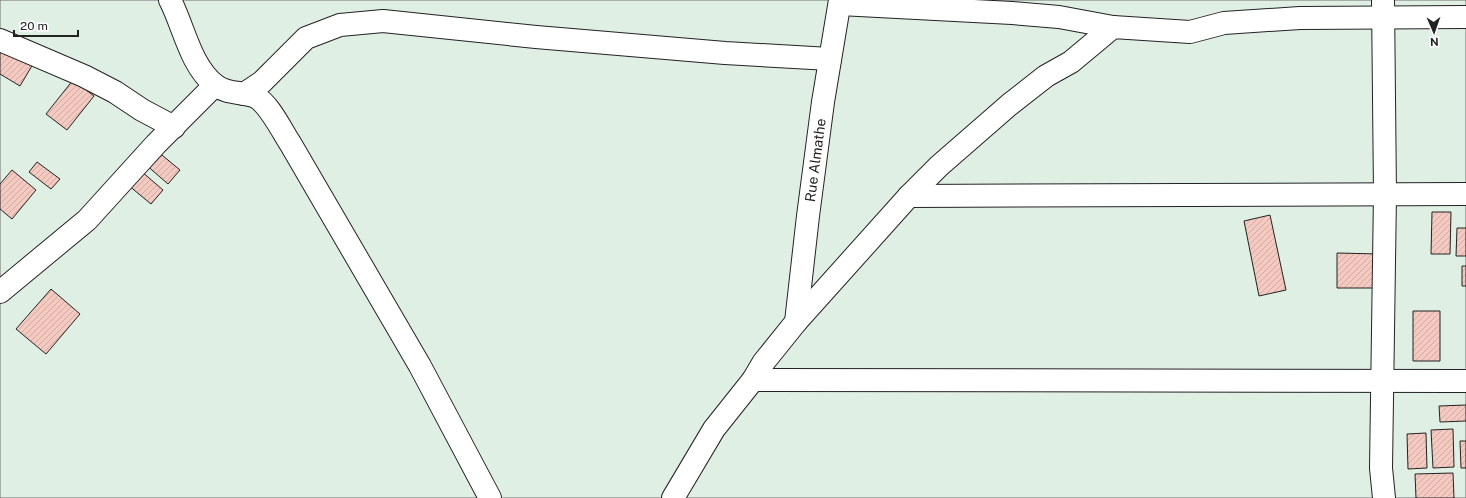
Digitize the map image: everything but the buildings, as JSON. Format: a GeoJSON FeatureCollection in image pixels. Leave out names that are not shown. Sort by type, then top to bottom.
{"type":"FeatureCollection","features":[{"type":"Feature","properties":{"kind":"street"},"geometry":{"type":"LineString","coordinates":[[170,0],[178,15],[199,66],[215,85],[231,93],[256,97],[263,102],[290,143],[420,366],[490,498]]}},
{"type":"Feature","properties":{"kind":"street"},"geometry":{"type":"LineString","coordinates":[[840,2],[1059,17],[1113,27],[1190,32],[1224,23],[1300,18],[1384,8],[1466,16]]}},
{"type":"Feature","properties":{"kind":"street","name":"Rue Almathe"},"geometry":{"type":"LineString","coordinates":[[796,322],[808,216],[830,59],[840,2]]}},
{"type":"Feature","properties":{"kind":"street"},"geometry":{"type":"LineString","coordinates":[[1384,8],[1385,194],[1381,468],[1384,498]]}},
{"type":"Feature","properties":{"kind":"street"},"geometry":{"type":"LineString","coordinates":[[244,94],[262,82],[306,38],[340,25],[383,21],[544,38],[725,53],[830,59]]}},
{"type":"Feature","properties":{"kind":"street"},"geometry":{"type":"LineString","coordinates":[[673,498],[714,429],[752,380],[763,363],[796,322],[909,196],[938,166],[1009,105],[1046,76],[1071,62],[1113,27]]}},
{"type":"Feature","properties":{"kind":"street"},"geometry":{"type":"LineString","coordinates":[[0,40],[84,76],[115,92],[142,110],[174,127]]}},
{"type":"Feature","properties":{"kind":"street"},"geometry":{"type":"LineString","coordinates":[[0,292],[87,220],[156,144],[215,85]]}},
{"type":"Feature","properties":{"kind":"street"},"geometry":{"type":"LineString","coordinates":[[909,196],[1466,194]]}},
{"type":"Feature","properties":{"kind":"street"},"geometry":{"type":"LineString","coordinates":[[752,380],[1466,381]]}},
{"type":"Feature","properties":{"kind":"green space"},"geometry":{"type":"Polygon","coordinates":[[[0,0],[1466,0],[1466,498],[0,498],[0,0]]]}}]}
